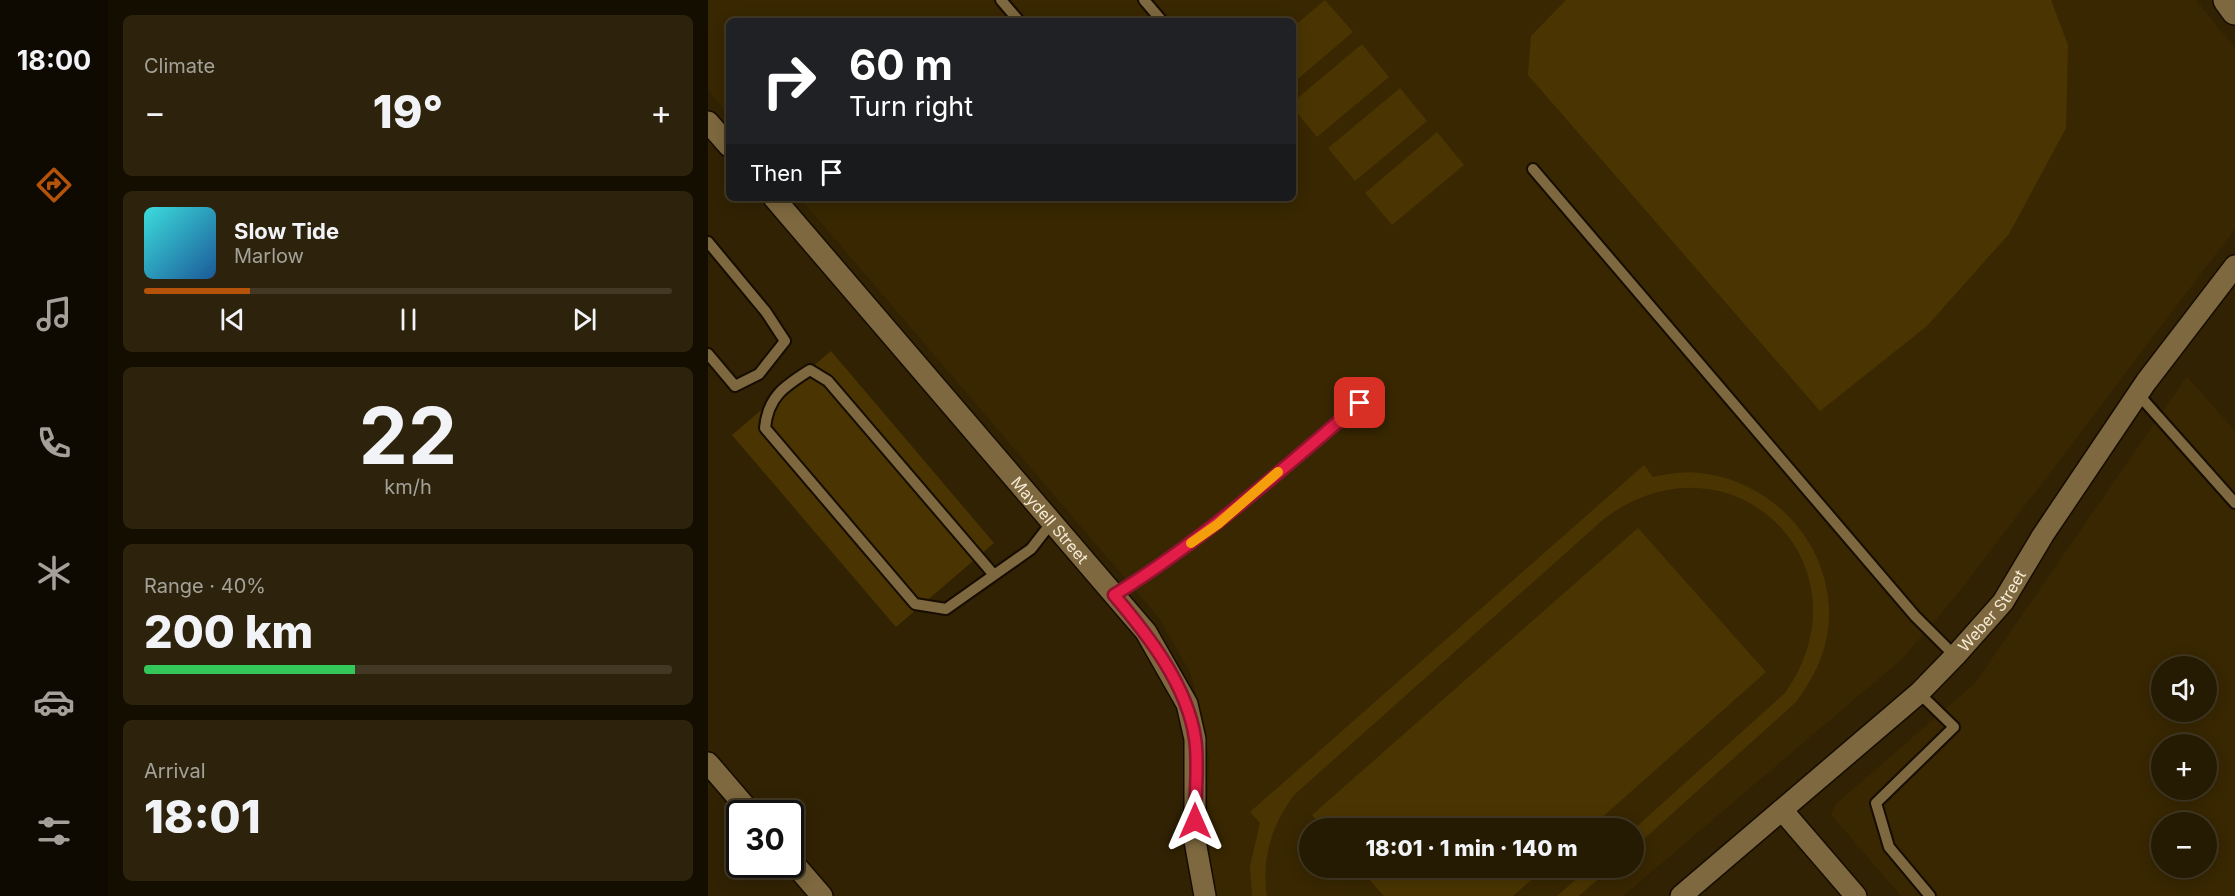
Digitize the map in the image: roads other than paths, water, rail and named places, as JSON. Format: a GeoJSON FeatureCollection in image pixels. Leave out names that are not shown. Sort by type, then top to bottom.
{"type":"FeatureCollection","features":[{"type":"Feature","properties":{"kind":"street"},"geometry":{"type":"LineString","coordinates":[[2227,0],[2235,11]]}},
{"type":"Feature","properties":{"kind":"street"},"geometry":{"type":"LineString","coordinates":[[708,122],[726,143]]}},
{"type":"Feature","properties":{"kind":"street","name":"Maydell Street"},"geometry":{"type":"LineString","coordinates":[[777,201],[1146,632],[1187,704],[1195,739],[1195,841],[1205,896]]}},
{"type":"Feature","properties":{"kind":"street","name":"Weber Street"},"geometry":{"type":"LineString","coordinates":[[1681,896],[1919,693],[2003,602],[2043,535],[2138,394],[2235,266]]}},
{"type":"Feature","properties":{"kind":"street"},"geometry":{"type":"LineString","coordinates":[[708,763],[740,800]]}},
{"type":"Feature","properties":{"kind":"street"},"geometry":{"type":"LineString","coordinates":[[1782,810],[1856,896]]}},
{"type":"Feature","properties":{"kind":"street"},"geometry":{"type":"LineString","coordinates":[[804,876],[822,896]]}},
{"type":"Feature","properties":{"kind":"lane"},"geometry":{"type":"LineString","coordinates":[[1001,0],[1016,18]]}},
{"type":"Feature","properties":{"kind":"lane"},"geometry":{"type":"LineString","coordinates":[[1144,0],[1159,18]]}},
{"type":"Feature","properties":{"kind":"lane"},"geometry":{"type":"LineString","coordinates":[[1533,169],[1915,616],[1955,656]]}},
{"type":"Feature","properties":{"kind":"lane"},"geometry":{"type":"LineString","coordinates":[[708,242],[766,312],[785,341],[759,374],[735,386],[708,354]]}},
{"type":"Feature","properties":{"kind":"lane"},"geometry":{"type":"LineString","coordinates":[[994,575],[828,381],[810,370],[783,387],[767,411],[765,428],[915,604],[946,609],[1031,549],[1052,522]]}},
{"type":"Feature","properties":{"kind":"lane"},"geometry":{"type":"LineString","coordinates":[[2138,394],[2235,503]]}},
{"type":"Feature","properties":{"kind":"lane"},"geometry":{"type":"LineString","coordinates":[[1114,595],[1218,524],[1360,403]]}},
{"type":"Feature","properties":{"kind":"lane"},"geometry":{"type":"LineString","coordinates":[[1919,693],[1954,727],[1876,803],[1889,847],[1930,896]]}}]}
